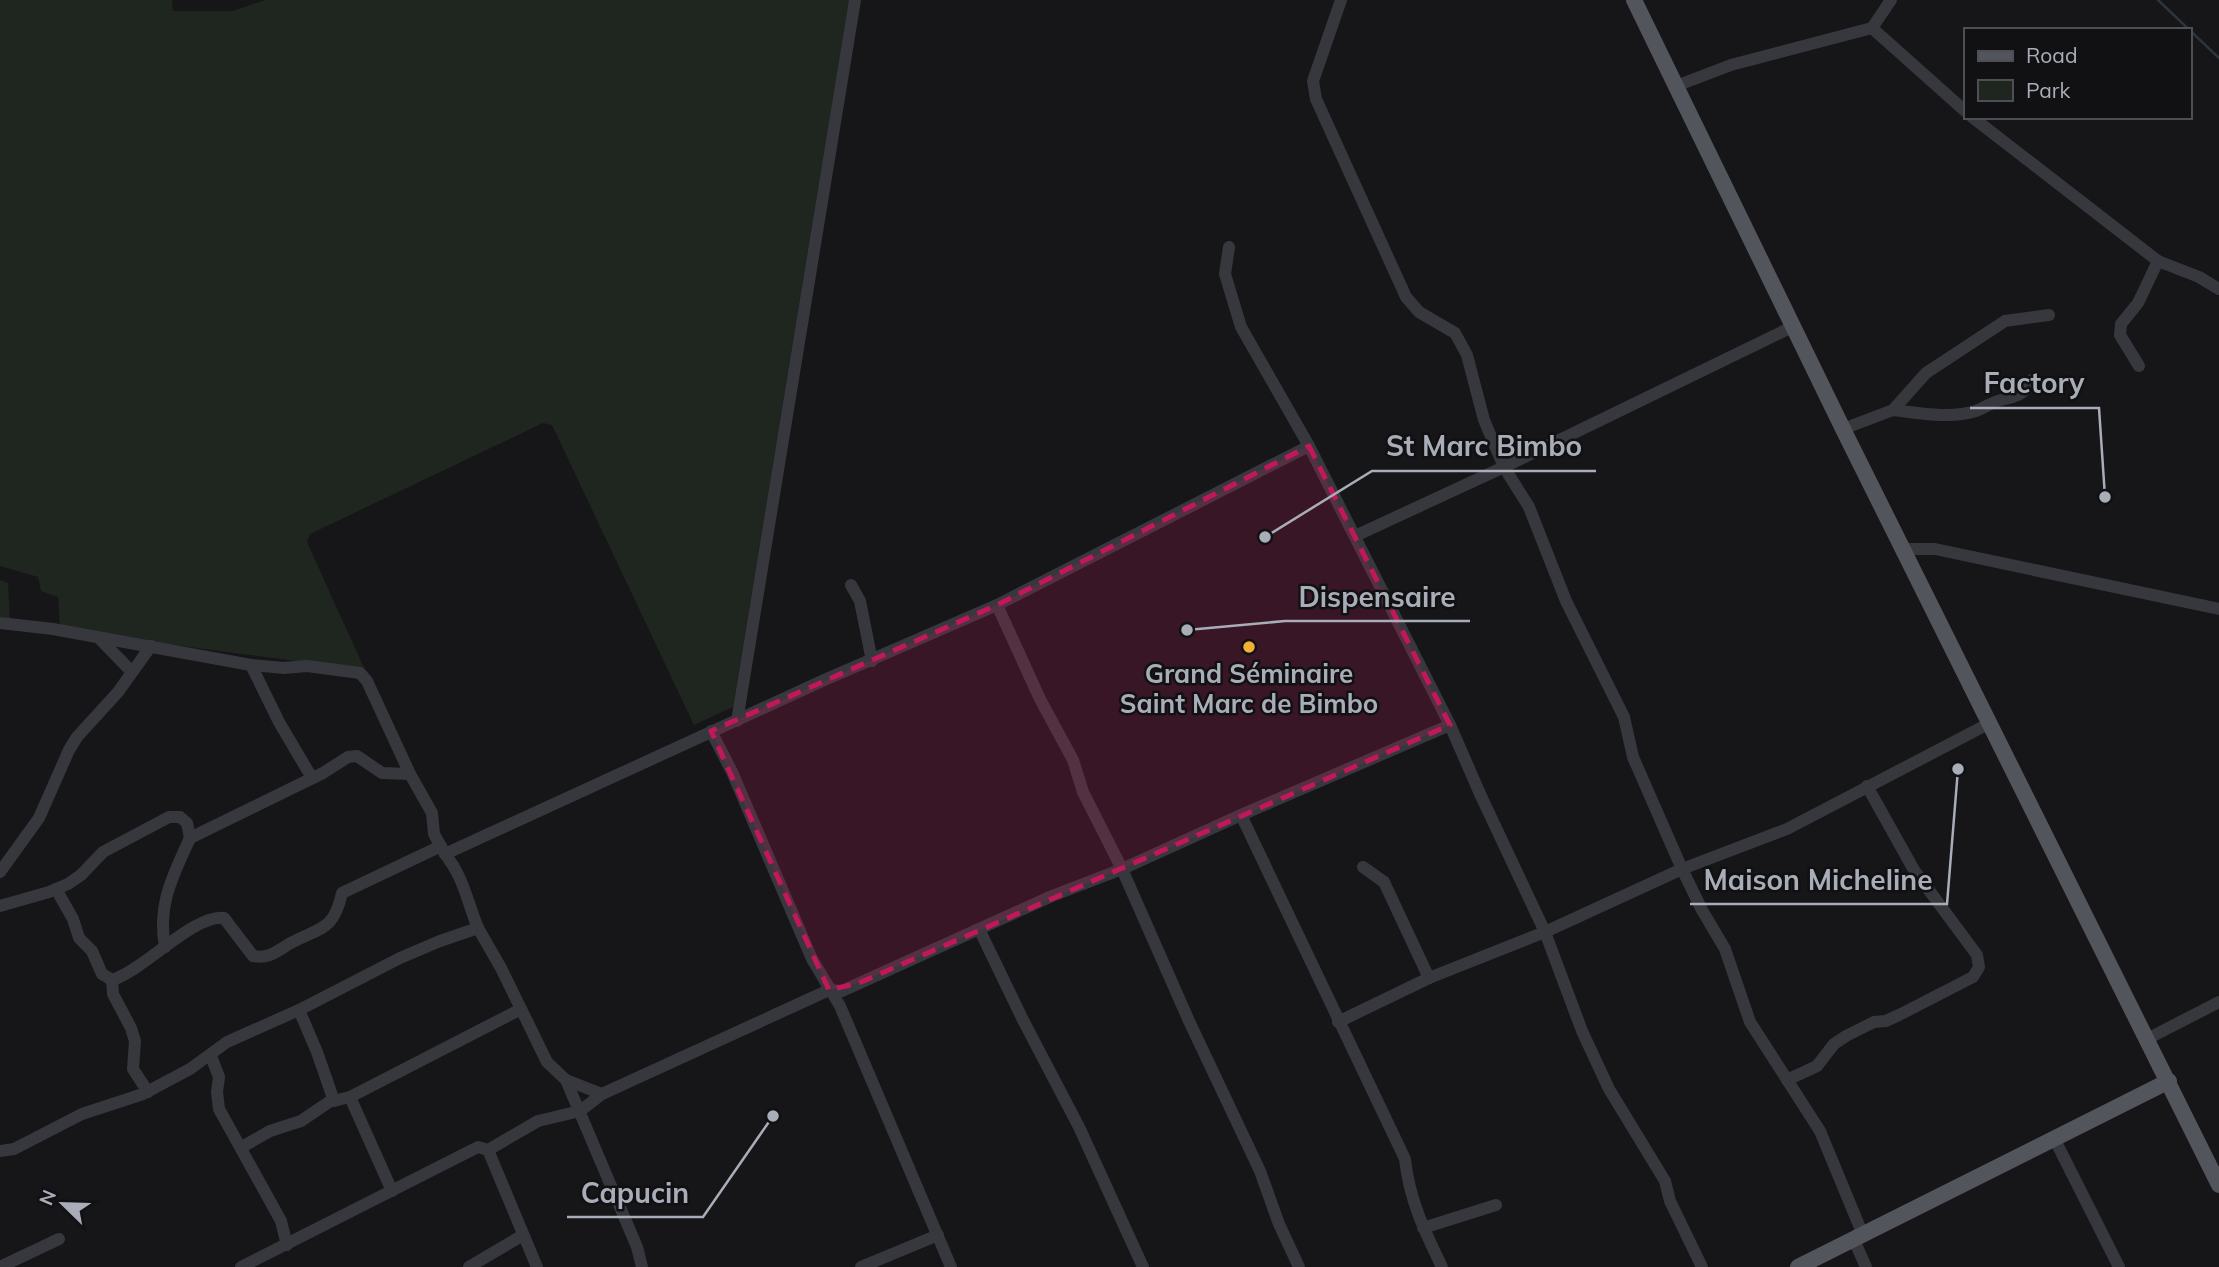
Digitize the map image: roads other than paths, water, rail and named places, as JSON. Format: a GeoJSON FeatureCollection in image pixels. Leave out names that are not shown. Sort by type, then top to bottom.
{"type":"FeatureCollection","features":[{"type":"Feature","properties":{"kind":"main road"},"geometry":{"type":"LineString","coordinates":[[1634,0],[1843,429],[2219,1185]]}},
{"type":"Feature","properties":{"kind":"main road"},"geometry":{"type":"LineString","coordinates":[[1798,1267],[2169,1082]]}},
{"type":"Feature","properties":{"kind":"street"},"geometry":{"type":"LineString","coordinates":[[737,721],[855,0]]}},
{"type":"Feature","properties":{"kind":"street"},"geometry":{"type":"LineString","coordinates":[[1340,0],[1313,81],[1316,99],[1406,297],[1419,312],[1455,333],[1467,355],[1484,421],[1504,467],[1529,507],[1566,601],[1624,717],[1633,757],[1702,911],[1725,949],[1750,1021],[1820,1131],[1859,1237],[1866,1267]]}},
{"type":"Feature","properties":{"kind":"street"},"geometry":{"type":"LineString","coordinates":[[1676,86],[1731,65],[1872,28],[1891,0]]}},
{"type":"Feature","properties":{"kind":"street"},"geometry":{"type":"LineString","coordinates":[[1872,28],[1964,110]]}},
{"type":"Feature","properties":{"kind":"street"},"geometry":{"type":"LineString","coordinates":[[1975,119],[2158,261],[2199,277],[2219,289]]}},
{"type":"Feature","properties":{"kind":"street"},"geometry":{"type":"LineString","coordinates":[[1228,247],[1224,274],[1241,327],[1309,446],[1450,725],[1545,932],[1582,1031],[1609,1089],[1665,1181],[1670,1201],[1702,1267]]}},
{"type":"Feature","properties":{"kind":"street"},"geometry":{"type":"LineString","coordinates":[[2139,366],[2120,335],[2121,324],[2138,303],[2158,261]]}},
{"type":"Feature","properties":{"kind":"street"},"geometry":{"type":"LineString","coordinates":[[1893,410],[1926,373],[2005,321],[2049,315]]}},
{"type":"Feature","properties":{"kind":"street"},"geometry":{"type":"LineString","coordinates":[[1355,536],[1794,326]]}},
{"type":"Feature","properties":{"kind":"street"},"geometry":{"type":"LineString","coordinates":[[1843,429],[1893,410],[1933,414],[1974,412],[1998,401],[2017,397],[2031,386],[2032,380]]}},
{"type":"Feature","properties":{"kind":"street"},"geometry":{"type":"LineString","coordinates":[[56,889],[73,919],[79,938],[92,951],[102,974],[113,980],[125,976],[175,939],[214,917],[224,918],[253,956],[274,954],[323,929],[338,912],[342,893],[997,605],[1309,446]]}},
{"type":"Feature","properties":{"kind":"street"},"geometry":{"type":"LineString","coordinates":[[1903,549],[1936,549],[2219,609]]}},
{"type":"Feature","properties":{"kind":"street"},"geometry":{"type":"LineString","coordinates":[[851,585],[860,601],[872,661]]}},
{"type":"Feature","properties":{"kind":"street"},"geometry":{"type":"LineString","coordinates":[[997,605],[1040,699],[1073,760],[1083,792],[1122,869],[1189,1021],[1260,1171],[1279,1224],[1299,1267]]}},
{"type":"Feature","properties":{"kind":"street"},"geometry":{"type":"LineString","coordinates":[[0,623],[151,646],[251,665],[284,668],[307,666],[360,673],[367,681],[410,774],[432,813],[434,834],[465,885],[467,901],[478,928],[501,968],[547,1062],[566,1080],[602,1094]]}},
{"type":"Feature","properties":{"kind":"street"},"geometry":{"type":"LineString","coordinates":[[99,638],[131,671]]}},
{"type":"Feature","properties":{"kind":"street"},"geometry":{"type":"LineString","coordinates":[[0,872],[39,818],[77,737],[101,714],[151,646]]}},
{"type":"Feature","properties":{"kind":"street"},"geometry":{"type":"LineString","coordinates":[[251,665],[279,722],[312,778]]}},
{"type":"Feature","properties":{"kind":"street"},"geometry":{"type":"LineString","coordinates":[[1338,1021],[1429,978],[1545,932],[1682,869],[1787,829],[1990,723]]}},
{"type":"Feature","properties":{"kind":"street"},"geometry":{"type":"LineString","coordinates":[[488,1150],[538,1121],[580,1111],[602,1094],[829,990],[842,991],[1052,896],[1122,869],[1450,725]]}},
{"type":"Feature","properties":{"kind":"street"},"geometry":{"type":"LineString","coordinates":[[711,731],[732,772],[812,960],[840,1006],[951,1267]]}},
{"type":"Feature","properties":{"kind":"street"},"geometry":{"type":"LineString","coordinates":[[190,838],[312,778],[348,757],[357,756],[382,773],[410,774]]}},
{"type":"Feature","properties":{"kind":"street"},"geometry":{"type":"LineString","coordinates":[[1787,1080],[1817,1066],[1834,1045],[1846,1037],[1874,1022],[1886,1021],[1899,1015],[1973,978],[1979,967],[1977,955],[1914,870],[1867,786]]}},
{"type":"Feature","properties":{"kind":"street"},"geometry":{"type":"LineString","coordinates":[[1241,815],[1405,1159],[1408,1185],[1423,1228],[1442,1267]]}},
{"type":"Feature","properties":{"kind":"street"},"geometry":{"type":"LineString","coordinates":[[0,906],[56,889],[81,875],[103,852],[169,817],[180,817],[187,823],[190,838],[164,900],[165,947]]}},
{"type":"Feature","properties":{"kind":"street"},"geometry":{"type":"LineString","coordinates":[[1363,867],[1384,882],[1429,978]]}},
{"type":"Feature","properties":{"kind":"street"},"geometry":{"type":"LineString","coordinates":[[0,1151],[24,1145],[82,1114],[148,1091],[211,1056],[227,1042],[299,1010],[400,958],[440,940],[478,928]]}},
{"type":"Feature","properties":{"kind":"street"},"geometry":{"type":"LineString","coordinates":[[979,931],[1079,1127],[1143,1267]]}},
{"type":"Feature","properties":{"kind":"street"},"geometry":{"type":"LineString","coordinates":[[113,980],[113,995],[135,1041],[133,1069],[148,1091]]}},
{"type":"Feature","properties":{"kind":"street"},"geometry":{"type":"LineString","coordinates":[[2147,1039],[2219,1002]]}},
{"type":"Feature","properties":{"kind":"street"},"geometry":{"type":"LineString","coordinates":[[242,1147],[270,1131],[301,1121],[334,1101],[350,1097],[521,1009]]}},
{"type":"Feature","properties":{"kind":"street"},"geometry":{"type":"LineString","coordinates":[[299,1010],[334,1101]]}},
{"type":"Feature","properties":{"kind":"street"},"geometry":{"type":"LineString","coordinates":[[211,1056],[219,1077],[219,1108],[281,1222],[287,1245]]}},
{"type":"Feature","properties":{"kind":"street"},"geometry":{"type":"LineString","coordinates":[[566,1080],[637,1247],[642,1267]]}},
{"type":"Feature","properties":{"kind":"street"},"geometry":{"type":"LineString","coordinates":[[350,1097],[392,1191]]}},
{"type":"Feature","properties":{"kind":"street"},"geometry":{"type":"LineString","coordinates":[[2055,1140],[2119,1267]]}},
{"type":"Feature","properties":{"kind":"street"},"geometry":{"type":"LineString","coordinates":[[241,1267],[478,1147],[488,1150]]}},
{"type":"Feature","properties":{"kind":"street"},"geometry":{"type":"LineString","coordinates":[[488,1150],[537,1267]]}},
{"type":"Feature","properties":{"kind":"street"},"geometry":{"type":"LineString","coordinates":[[1423,1228],[1496,1205]]}},
{"type":"Feature","properties":{"kind":"street"},"geometry":{"type":"LineString","coordinates":[[469,1267],[523,1234]]}},
{"type":"Feature","properties":{"kind":"street"},"geometry":{"type":"LineString","coordinates":[[861,1267],[938,1235]]}},
{"type":"Feature","properties":{"kind":"street"},"geometry":{"type":"LineString","coordinates":[[0,1266],[59,1239]]}},
{"type":"Feature","properties":{"kind":"waterway"},"geometry":{"type":"LineString","coordinates":[[2158,0],[2187,28]]}},
{"type":"Feature","properties":{"kind":"waterway"},"geometry":{"type":"LineString","coordinates":[[2191,31],[2219,58]]}},
{"type":"Feature","properties":{"kind":"place","name":"Factory"},"geometry":{"type":"Point","coordinates":[2105,497]}},
{"type":"Feature","properties":{"kind":"place","name":"St Marc Bimbo"},"geometry":{"type":"Point","coordinates":[1265,537]}},
{"type":"Feature","properties":{"kind":"place","name":"Dispensaire"},"geometry":{"type":"Point","coordinates":[1187,630]}},
{"type":"Feature","properties":{"kind":"place","name":"Grand Séminaire Saint Marc de Bimbo"},"geometry":{"type":"Point","coordinates":[1249,647]}},
{"type":"Feature","properties":{"kind":"place","name":"Maison Micheline"},"geometry":{"type":"Point","coordinates":[1958,769]}},
{"type":"Feature","properties":{"kind":"place","name":"Capucin"},"geometry":{"type":"Point","coordinates":[773,1116]}}]}
